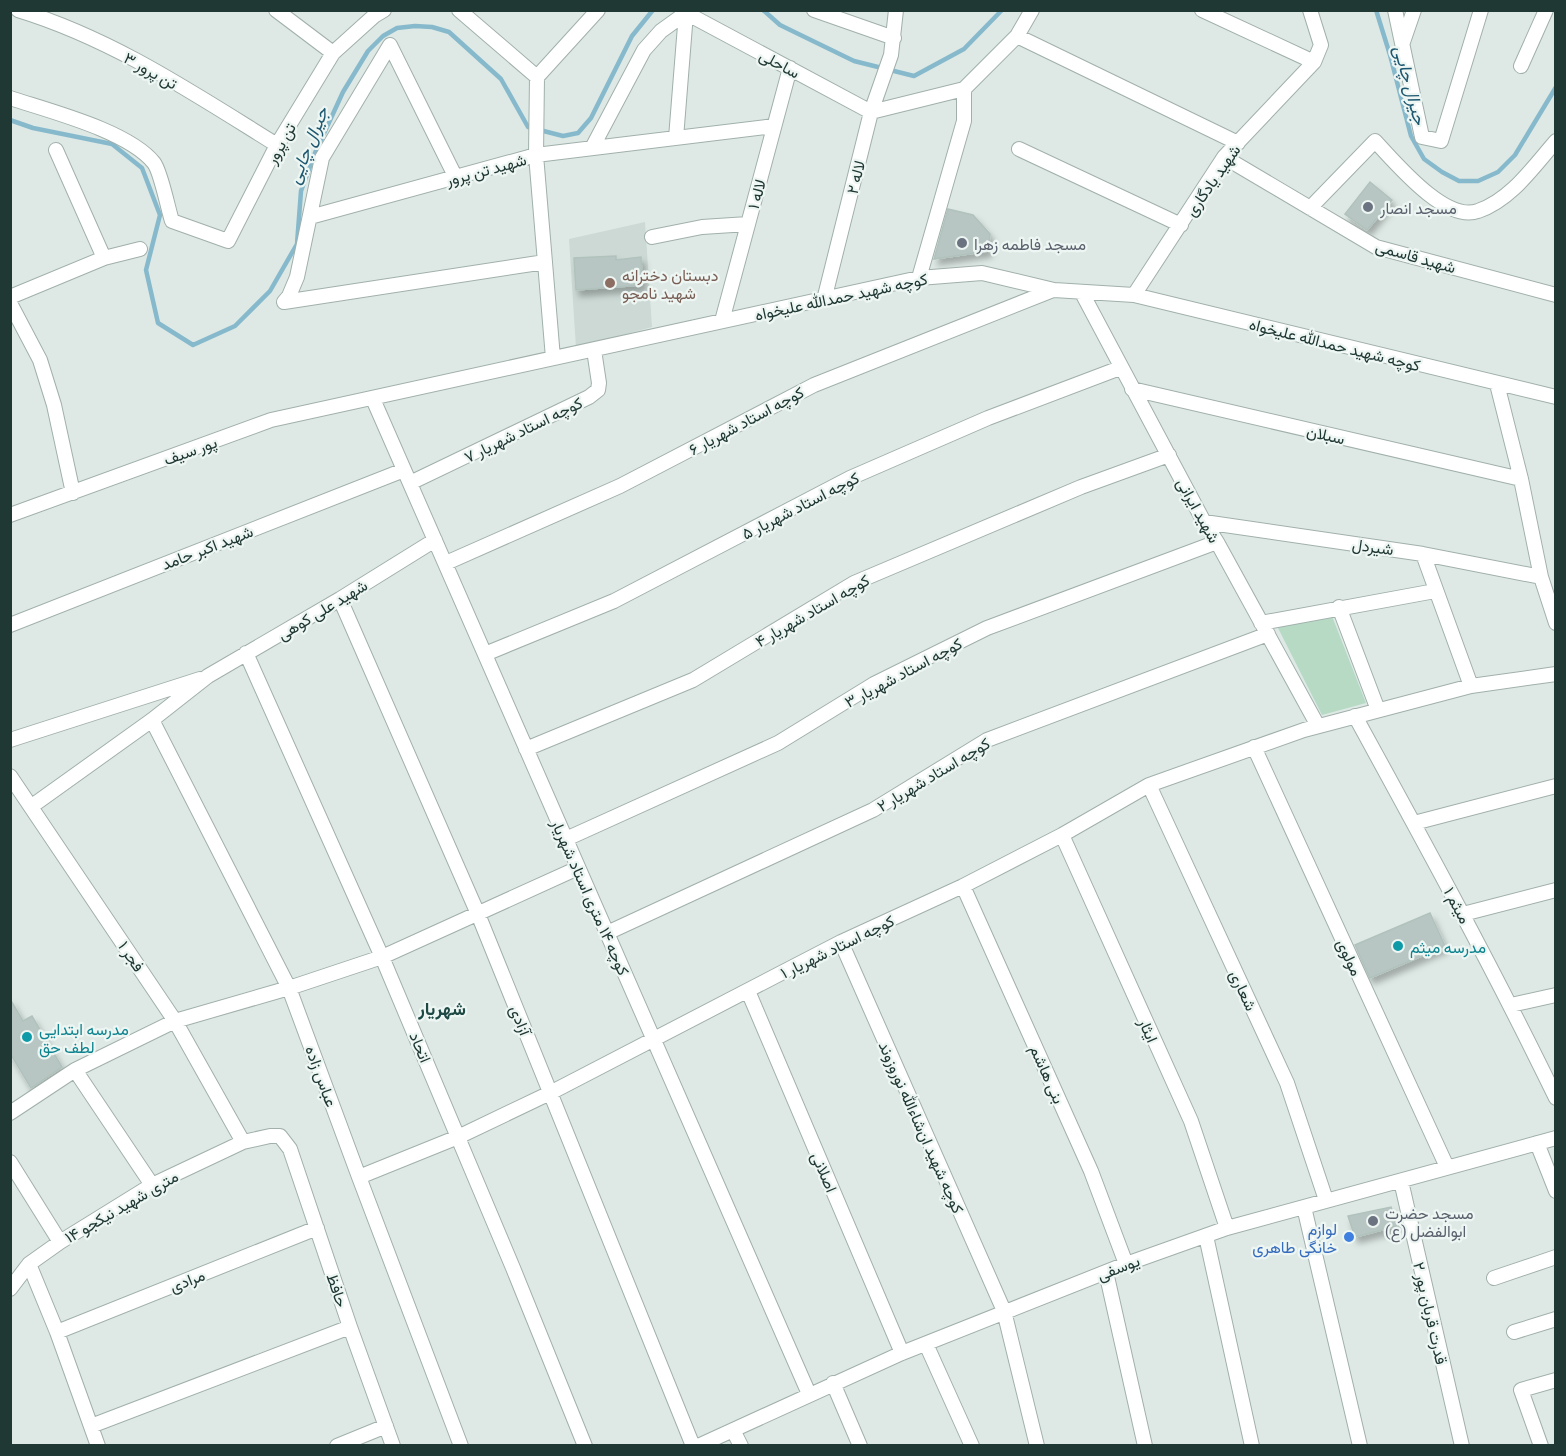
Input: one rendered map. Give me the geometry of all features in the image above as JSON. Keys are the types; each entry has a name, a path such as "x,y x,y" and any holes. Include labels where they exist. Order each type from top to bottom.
{"street":[{"name":"تن پرور ۳","path":"18,10 56,22 149,66 277,145"},
{"path":"276,10 333,53"},
{"name":"تن پرور","path":"10,98 99,128 132,145 155,164 172,221 228,241 277,145 333,53 374,16 384,10"},
{"path":"459,10 537,77"},
{"path":"598,10 537,77 536,155 774,126"},
{"path":"814,10 894,38"},
{"name":"لاله ۲","path":"824,300 871,112 891,55 896,10"},
{"path":"871,112 963,89 1017,36 1032,10"},
{"path":"1202,10 1314,62"},
{"name":"شهید یادگاری","path":"1134,296 1224,158 1314,62 1321,45 1310,10"},
{"path":"1395,10 1422,137 1442,141 1481,10"},
{"path":"1402,43 1414,10"},
{"path":"1521,66 1546,10"},
{"path":"676,138 685,12"},
{"path":"592,148 644,50 661,31 685,12"},
{"name":"ساحلی","path":"685,12 871,112"},
{"path":"1017,36 1238,143"},
{"path":"455,176 390,45 322,158 297,277 284,302 545,262"},
{"name":"لاله ۱","path":"722,321 790,68"},
{"path":"919,278 964,122 963,89"},
{"path":"1310,208 1375,141 1420,189 1454,210 1476,213 1500,200 1527,175 1556,141"},
{"path":"1019,149 1181,225"},
{"path":"56,150 104,258"},
{"name":"شهید تن پرور","path":"310,218 536,155 553,358"},
{"name":"شهید قاسمی","path":"1224,158 1376,247 1556,295"},
{"path":"652,237 702,227 748,224"},
{"path":"10,297 104,258 140,249"},
{"name":"کوچه شهید حمدالله علیخواه","path":"373,399 919,278 982,273 1054,290 1134,296 1556,397"},
{"name":"کوچه استاد شهریار ۶","path":"446,563 620,486 814,385 1054,290"},
{"name":"شهید ایرانی","path":"1082,293 1120,368 1318,726"},
{"path":"10,303 40,360 54,405 73,493"},
{"name":"کوچه استاد شهریار ۷","path":"407,477 589,397 598,390 599,383 594,350"},
{"name":"کوچه استاد شهریار ۵","path":"485,654 614,601 850,478 988,418 1120,368"},
{"path":"1497,384 1521,479 1541,577 1556,623"},
{"name":"سبلان","path":"1132,389 1521,479"},
{"name":"کوچه ۱۴ متری استاد شهریار","path":"373,399 809,1394"},
{"name":"پور سیف","path":"10,515 272,420 373,399"},
{"name":"کوچه استاد شهریار ۴","path":"526,748 693,680 854,584 1081,487 1169,455"},
{"name":"شهید اکبر حامد","path":"10,625 407,477"},
{"name":"شیردل","path":"1204,522 1423,554 1541,577"},
{"name":"شهید علی کوهی","path":"32,806 152,720 208,676 435,540"},
{"name":"کوچه استاد شهریار ۳","path":"566,839 778,743 874,684 987,628 1217,542"},
{"path":"1423,554 1471,686"},
{"name":"کوچه استاد شهریار ۲","path":"607,933 873,810 987,740 1265,628 1339,607 1436,591"},
{"name":"آزادی","path":"340,599 478,914 693,1446"},
{"path":"1339,607 1378,710"},
{"name":"اتحاد","path":"246,653 382,957 585,1446"},
{"name":"کوچه استاد شهریار ۱","path":"359,1177 458,1137 550,1093 841,942 963,886 1062,836 1149,785 1318,726 1471,686 1556,674"},
{"name":"شهید علی کوهی","path":"10,740 208,676"},
{"name":"میثم ۱","path":"1355,716 1511,1005 1556,1098"},
{"name":"عباس زاده","path":"152,720 290,988 461,1446"},
{"name":"مولوی","path":"1254,747 1447,1167"},
{"name":"فجر ۱","path":"10,776 175,1021 243,1142"},
{"name":"شعاری","path":"1149,785 1287,1083 1326,1200"},
{"path":"1414,823 1556,786"},
{"name":"ایثار","path":"1062,836 1191,1121 1227,1228"},
{"path":"10,1113 75,1071 175,1021 290,988 382,957 578,868"},
{"name":"بنی هاشم","path":"963,886 1091,1171 1126,1264"},
{"path":"1463,914 1556,890"},
{"name":"کوچه شهید ان‌شاءالله نوروزوند","path":"841,942 1004,1311 1037,1446"},
{"name":"اصلانی","path":"748,991 902,1353"},
{"path":"1511,1005 1556,994"},
{"path":"75,1071 152,1185"},
{"name":"۱۴ متری شهید نیکجو","path":"10,1289 29,1264 152,1185 243,1142 280,1136"},
{"name":"حافظ","path":"280,1136 290,1149 393,1446"},
{"name":"یوسفی","path":"698,1446 902,1353 1126,1264 1227,1228 1556,1138"},
{"path":"1537,1143 1556,1191"},
{"path":"10,1162 60,1242"},
{"name":"قدرت قربان پور ۲","path":"1401,1181 1462,1446"},
{"path":"1304,1207 1359,1446"},
{"name":"مرادی","path":"57,1332 317,1228"},
{"path":"1206,1236 1252,1446"},
{"path":"1494,1278 1556,1257"},
{"path":"29,1264 57,1332 98,1446"},
{"path":"1106,1272 1145,1446"},
{"path":"1514,1332 1556,1319"},
{"path":"91,1426 350,1327"},
{"path":"927,1344 972,1446"},
{"path":"1540,1446 1521,1390 1556,1380"},
{"path":"832,1383 860,1446"},
{"path":"338,1446 386,1426"},
{"path":"734,1430 741,1446"}],"shaded area":[{"name":"دبستان دخترانه شهید نامجو","path":"645,222 652,327 576,348 569,239"}],"green space":[{"path":"1330,611 1366,703 1322,715 1277,626"}],"building":[{"name":"مسجد انصار","path":"1370,182 1392,200 1367,230 1345,214"},
{"name":"مسجد فاطمه زهرا","path":"948,209 973,215 990,234 988,251 934,259"},
{"path":"616,256 616,260 641,257 642,285 576,290 574,258"},
{"name":"مدرسه میثم","path":"1430,913 1445,946 1370,978 1355,945"},
{"name":"مدرسه ابتدایی لطف حق","path":"10,999 23,1021 32,1016 62,1067 31,1088 10,1053"},
{"name":"مسجد حضرت ابوالفضل (ع)","path":"1391,1207 1397,1226 1355,1237 1348,1216"}],"waterway":[{"name":"جیرال چایی","path":"10,120 33,128 112,144 142,168 160,215 146,270 158,323 193,345 235,326 270,291 297,244 301,191 315,153 343,92 368,51 383,36 397,28 415,26 432,27 449,32 501,79 528,127 563,136 578,133 591,118 632,36 653,10"},
{"name":"جیرال چایی","path":"763,10 780,25 854,61 914,76 964,49 1002,10"},
{"name":"جیرال چایی","path":"1376,10 1411,136 1424,159 1459,181 1478,181 1498,172 1515,155 1556,87"}],"place":[{"name":"مسجد انصار","path":"1368,207"},
{"name":"مسجد فاطمه زهرا","path":"962,243"},
{"name":"دبستان دخترانه شهید نامجو","path":"610,283"},
{"name":"مدرسه میثم","path":"1398,946"},
{"name":"مدرسه ابتدایی لطف حق","path":"27,1037"},
{"name":"مسجد حضرت ابوالفضل (ع)","path":"1373,1221"},
{"name":"لوازم خانگی طاهری","path":"1349,1237"}],"district":[{"name":"شهریار","path":"442,1008"}]}
